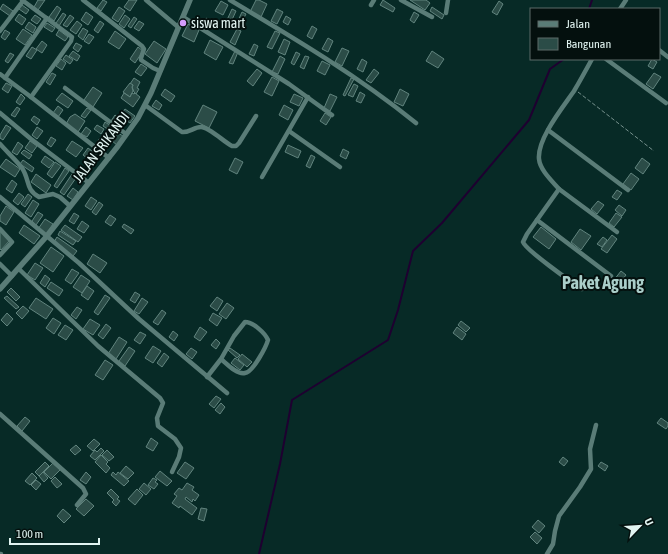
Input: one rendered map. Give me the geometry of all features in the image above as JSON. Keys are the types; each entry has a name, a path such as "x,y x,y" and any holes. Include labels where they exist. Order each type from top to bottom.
{"street":[{"path":"0,31 22,0 70,34 72,37 72,40 32,97"},
{"path":"83,0 143,47 144,49 141,60 160,71"},
{"path":"146,0 178,27"},
{"name":"JALAN SRIKANDI","path":"0,289 46,237 109,158 126,134 145,105 190,0"},
{"path":"230,0 371,88 416,123"},
{"path":"372,5 374,0"},
{"path":"401,0 432,17"},
{"path":"446,13 448,0"},
{"path":"183,16 236,49 308,97 332,115"},
{"path":"5,78 47,18"},
{"path":"660,51 668,57"},
{"path":"591,60 575,89 548,130 542,144 539,160 559,189 617,232"},
{"path":"607,60 666,102"},
{"path":"0,74 32,97 109,158"},
{"path":"65,88 126,134"},
{"path":"262,177 308,97"},
{"path":"145,105 182,132 186,133 198,127 204,127 232,146 236,146 239,143 256,116"},
{"path":"0,113 31,139 90,182"},
{"path":"548,130 628,190"},
{"path":"289,131 340,167"},
{"path":"0,144 21,167 31,191 40,197 53,194 56,195 70,206"},
{"path":"559,189 524,239 524,245 582,289"},
{"path":"0,197 79,264 138,319 226,393"},
{"path":"537,220 611,276"},
{"path":"0,229 12,242 0,255"},
{"path":"0,264 12,276"},
{"path":"18,269 98,346 160,398 163,403 157,418 158,426 175,439 181,448 179,457 172,472"},
{"path":"207,378 221,359 234,336 245,322 251,323 266,336 268,340 250,371 245,373 239,372 221,359"},
{"path":"0,414 83,488 86,494 77,504"},
{"path":"547,554 554,544 555,530 559,516 591,469 590,449 596,425"}],"path":[{"path":"575,89 654,151"}],"building":[{"path":"38,0 45,0 38,10 34,7"},
{"path":"103,0 107,2 101,11 97,8"},
{"path":"129,0 137,0 130,11 124,7"},
{"path":"256,0 267,4 261,17 250,12"},
{"path":"383,0 395,8 393,12 380,5"},
{"path":"410,0 426,0 430,3 425,10"},
{"path":"221,1 228,5 223,15 215,11"},
{"path":"499,1 503,4 497,15 492,12"},
{"path":"3,4 13,11 10,16 0,9"},
{"path":"22,5 29,10 26,14 19,9"},
{"path":"57,6 61,9 54,21 49,17"},
{"path":"119,7 125,11 118,22 112,18"},
{"path":"432,7 444,15 442,19 430,11"},
{"path":"232,9 236,11 231,22 227,20"},
{"path":"277,9 283,12 277,24 271,21"},
{"path":"86,12 93,17 88,25 81,20"},
{"path":"242,12 246,14 239,27 236,25"},
{"path":"414,12 419,15 414,23 410,20"},
{"path":"63,13 66,15 59,26 56,23"},
{"path":"19,14 26,19 22,25 15,20"},
{"path":"35,15 41,19 37,24 31,20"},
{"path":"70,15 74,18 67,27 63,25"},
{"path":"125,15 130,19 124,28 119,24"},
{"path":"286,16 291,19 288,25 283,22"},
{"path":"134,17 137,19 131,28 128,26"},
{"path":"206,18 212,22 209,28 202,24"},
{"path":"77,21 82,25 76,34 70,30"},
{"path":"100,21 104,24 98,33 94,30"},
{"path":"139,21 144,24 139,31 134,28"},
{"path":"29,22 36,27 33,33 25,28"},
{"path":"47,23 55,28 52,32 44,27"},
{"path":"188,24 199,30 194,42 182,36"},
{"path":"312,26 317,29 312,39 307,36"},
{"path":"83,28 88,31 83,40 78,36"},
{"path":"23,29 32,35 25,45 16,39"},
{"path":"237,29 241,31 235,45 230,42"},
{"path":"5,30 10,33 5,40 1,37"},
{"path":"59,30 68,37 65,41 56,35"},
{"path":"115,31 126,39 119,49 108,42"},
{"path":"275,31 280,33 272,49 267,47"},
{"path":"89,34 94,37 89,44 84,41"},
{"path":"328,38 333,41 328,52 322,49"},
{"path":"284,39 290,42 285,55 278,52"},
{"path":"210,40 223,47 216,60 204,53"},
{"path":"42,41 47,45 42,53 36,49"},
{"path":"154,41 166,49 157,63 145,54"},
{"path":"76,43 82,46 78,52 73,48"},
{"path":"254,44 258,46 254,56 249,54"},
{"path":"32,47 37,50 31,59 26,56"},
{"path":"138,47 143,51 135,63 130,59"},
{"path":"342,48 349,51 342,66 335,62"},
{"path":"73,51 80,56 77,61 69,56"},
{"path":"235,51 238,52 233,64 229,63"},
{"path":"432,51 444,59 438,68 426,61"},
{"path":"296,52 300,54 294,65 291,63"},
{"path":"10,53 14,55 8,63 5,61"},
{"path":"66,55 73,60 70,64 63,59"},
{"path":"280,56 285,59 278,74 272,72"},
{"path":"305,56 309,57 304,69 300,67"},
{"path":"61,59 66,63 62,70 56,66"},
{"path":"362,59 367,62 363,72 357,69"},
{"path":"651,60 657,62 653,69 648,66"},
{"path":"322,61 330,65 325,75 317,71"},
{"path":"141,64 147,68 141,76 135,72"},
{"path":"257,69 262,73 253,86 247,81"},
{"path":"374,69 379,73 371,83 366,80"},
{"path":"52,73 56,75 50,85 46,82"},
{"path":"654,73 661,77 653,89 646,84"},
{"path":"272,77 279,81 272,96 264,92"},
{"path":"134,78 140,82 137,88 139,89 136,94 132,87 133,85 130,84"},
{"path":"351,78 354,79 345,96 343,95"},
{"path":"6,83 12,86 8,93 2,89"},
{"path":"130,83 133,85 133,91 130,97 123,92"},
{"path":"354,84 358,86 353,97 348,95"},
{"path":"93,87 102,93 93,107 84,100"},
{"path":"165,89 175,96 171,102 161,95"},
{"path":"400,89 409,94 403,106 394,102"},
{"path":"360,92 365,95 361,103 356,101"},
{"path":"62,93 73,101 68,108 56,100"},
{"path":"124,93 130,97 132,93 135,93 140,97 133,107 121,98"},
{"path":"21,94 25,98 20,105 16,102"},
{"path":"294,94 303,98 299,106 290,102"},
{"path":"330,94 337,97 330,111 324,108"},
{"path":"156,100 162,105 159,110 152,106"},
{"path":"203,105 217,112 209,128 195,121"},
{"path":"284,105 293,110 288,120 279,115"},
{"path":"58,106 63,110 58,117 53,113"},
{"path":"17,107 20,109 15,117 11,115"},
{"path":"87,108 91,110 85,118 81,116"},
{"path":"125,109 135,116 130,123 120,116"},
{"path":"325,113 331,117 326,125 320,121"},
{"path":"75,114 85,121 78,132 66,124 70,117"},
{"path":"115,115 124,122 121,127 111,121"},
{"path":"34,116 40,120 37,125 31,120"},
{"path":"105,122 114,128 112,132 103,126"},
{"path":"6,125 11,128 3,140 0,138 0,135"},
{"path":"97,125 104,129 101,134 94,129"},
{"path":"37,127 43,131 37,139 32,135"},
{"path":"86,127 91,131 87,137 81,134"},
{"path":"118,133 123,136 117,145 112,141"},
{"path":"51,137 56,140 51,147 47,144"},
{"path":"100,138 106,141 99,151 94,147"},
{"path":"30,141 37,146 32,153 25,148"},
{"path":"72,141 83,148 76,157 66,150"},
{"path":"18,142 23,146 17,155 12,152"},
{"path":"288,145 301,151 298,158 285,152"},
{"path":"88,148 96,154 91,161 83,155"},
{"path":"343,149 349,152 346,159 340,156"},
{"path":"24,150 32,155 29,159 21,153"},
{"path":"311,155 315,157 310,168 306,166"},
{"path":"45,156 54,162 49,168 41,162"},
{"path":"235,158 243,162 237,174 229,170"},
{"path":"642,158 650,164 643,174 635,168"},
{"path":"6,159 20,169 15,177 0,167"},
{"path":"23,160 34,168 32,172 20,164"},
{"path":"55,162 61,166 52,178 47,174"},
{"path":"65,168 69,171 57,188 54,186"},
{"path":"631,173 639,179 631,190 623,184"},
{"path":"36,174 51,185 46,193 31,182"},
{"path":"72,174 76,178 64,195 60,192"},
{"path":"12,180 17,184 12,193 6,189"},
{"path":"73,188 78,192 73,200 67,196"},
{"path":"617,190 622,193 617,200 612,197"},
{"path":"19,193 24,197 18,205 13,201"},
{"path":"28,194 32,197 25,207 21,204"},
{"path":"91,197 97,201 91,210 85,206"},
{"path":"33,200 39,204 31,217 25,213"},
{"path":"598,201 604,205 597,214 591,209"},
{"path":"99,202 103,205 96,215 92,212"},
{"path":"619,205 626,210 622,216 615,210"},
{"path":"6,206 14,212 6,225 0,221 0,216"},
{"path":"38,212 43,215 36,225 32,221"},
{"path":"74,213 79,216 74,224 69,221"},
{"path":"616,213 622,217 614,227 609,223"},
{"path":"110,215 116,219 111,226 105,222"},
{"path":"45,219 53,224 46,235 38,229"},
{"path":"82,221 89,226 84,233 77,229"},
{"path":"124,224 134,230 131,234 122,227"},
{"path":"24,225 40,236 34,244 19,233"},
{"path":"65,225 82,237 78,242 61,230"},
{"path":"541,227 556,239 549,249 533,237"},
{"path":"580,229 591,236 581,250 571,242"},
{"path":"0,231 10,240 1,250 0,249"},
{"path":"60,231 76,241 73,245 58,235"},
{"path":"612,235 617,239 607,253 601,249"},
{"path":"57,237 77,251 73,256 54,242"},
{"path":"603,237 607,240 602,247 597,244"},
{"path":"51,247 64,256 53,272 40,263"},
{"path":"93,254 107,263 100,273 87,264"},
{"path":"35,263 43,268 35,280 27,275"},
{"path":"72,269 79,273 71,284 65,280"},
{"path":"621,271 626,275 619,284 614,280"},
{"path":"45,275 50,279 45,287 40,283"},
{"path":"81,275 90,281 82,293 73,287"},
{"path":"51,282 63,290 59,296 47,288"},
{"path":"87,286 94,291 88,300 81,295"},
{"path":"11,288 20,297 16,301 7,292"},
{"path":"135,292 140,295 135,303 130,300"},
{"path":"105,295 110,298 98,315 94,312"},
{"path":"7,296 19,307 16,309 4,298"},
{"path":"217,297 223,301 217,311 210,306"},
{"path":"36,298 53,309 46,319 29,308"},
{"path":"142,298 148,302 139,314 134,311"},
{"path":"227,303 234,308 226,319 219,314"},
{"path":"23,306 29,311 22,319 16,313"},
{"path":"77,307 82,310 76,319 71,315"},
{"path":"162,310 166,313 158,325 153,322"},
{"path":"7,313 13,319 7,326 1,320"},
{"path":"213,313 222,318 217,326 209,320"},
{"path":"53,318 61,323 54,334 46,328"},
{"path":"90,319 100,325 93,335 83,329"},
{"path":"461,321 470,328 466,332 458,325"},
{"path":"106,324 111,328 103,339 98,335"},
{"path":"65,325 73,330 66,340 58,335"},
{"path":"200,327 207,332 200,341 194,337"},
{"path":"457,327 466,334 462,340 453,333"},
{"path":"173,331 178,335 174,341 169,337"},
{"path":"140,332 146,335 140,344 134,340"},
{"path":"119,337 127,342 116,359 108,354"},
{"path":"216,339 220,343 216,349 211,345"},
{"path":"153,346 161,351 153,363 145,358"},
{"path":"129,347 135,351 125,366 119,361"},
{"path":"191,348 197,352 192,359 186,354"},
{"path":"230,348 240,355 237,358 228,350"},
{"path":"164,353 169,357 162,367 157,363"},
{"path":"242,354 252,362 247,367 238,359"},
{"path":"235,358 244,365 240,370 231,363"},
{"path":"105,360 113,365 103,380 95,375"},
{"path":"216,396 221,399 214,408 209,404"},
{"path":"221,403 225,407 220,414 215,410"},
{"path":"25,417 30,421 22,431 17,426"},
{"path":"661,418 668,423 666,429 657,423"},
{"path":"151,438 158,443 153,451 146,447"},
{"path":"94,439 100,444 93,451 87,446"},
{"path":"76,445 81,450 75,455 70,450"},
{"path":"101,448 104,451 95,460 90,456 95,450 97,452"},
{"path":"107,450 114,457 109,461 102,455"},
{"path":"101,455 108,462 106,464 110,468 106,473 95,462"},
{"path":"563,457 568,461 564,466 559,462"},
{"path":"45,462 49,466 39,476 35,472"},
{"path":"185,462 194,468 186,479 177,473"},
{"path":"601,462 608,466 605,471 598,466"},
{"path":"53,463 60,470 51,479 44,472"},
{"path":"126,466 134,473 128,479 120,473"},
{"path":"160,471 172,481 167,486 155,477"},
{"path":"43,472 48,478 44,482 39,476"},
{"path":"86,472 91,477 86,484 80,480"},
{"path":"113,472 116,475 118,472 129,481 124,486 111,475"},
{"path":"32,473 37,478 30,485 25,481"},
{"path":"55,477 62,484 57,488 51,481"},
{"path":"153,478 157,480 155,482 158,484 154,489 148,485"},
{"path":"36,480 41,484 36,490 31,485"},
{"path":"144,483 151,489 146,495 139,489"},
{"path":"187,483 194,487 192,490 199,495 195,501 193,499 192,502 186,497 185,499 197,508 192,515 180,506 179,508 172,503 177,496 174,494 179,488 182,490"},
{"path":"111,489 119,497 117,499 120,501 116,506 112,502 114,500 107,493"},
{"path":"137,489 143,495 135,505 128,499"},
{"path":"86,499 94,506 84,516 76,509"},
{"path":"201,508 207,509 204,521 198,519"},
{"path":"63,509 71,516 64,523 57,516"},
{"path":"538,520 545,526 539,533 532,527"},
{"path":"535,532 542,538 537,544 530,537"}],"waterway":[{"path":"589,8 592,0"},
{"path":"259,554 280,464 292,400 388,340 398,310 413,251 442,223 529,120 550,69 563,60"}],"place":[{"name":"siswa mart","path":"183,23"}],"district":[{"name":"Paket Agung","path":"603,283"}]}
